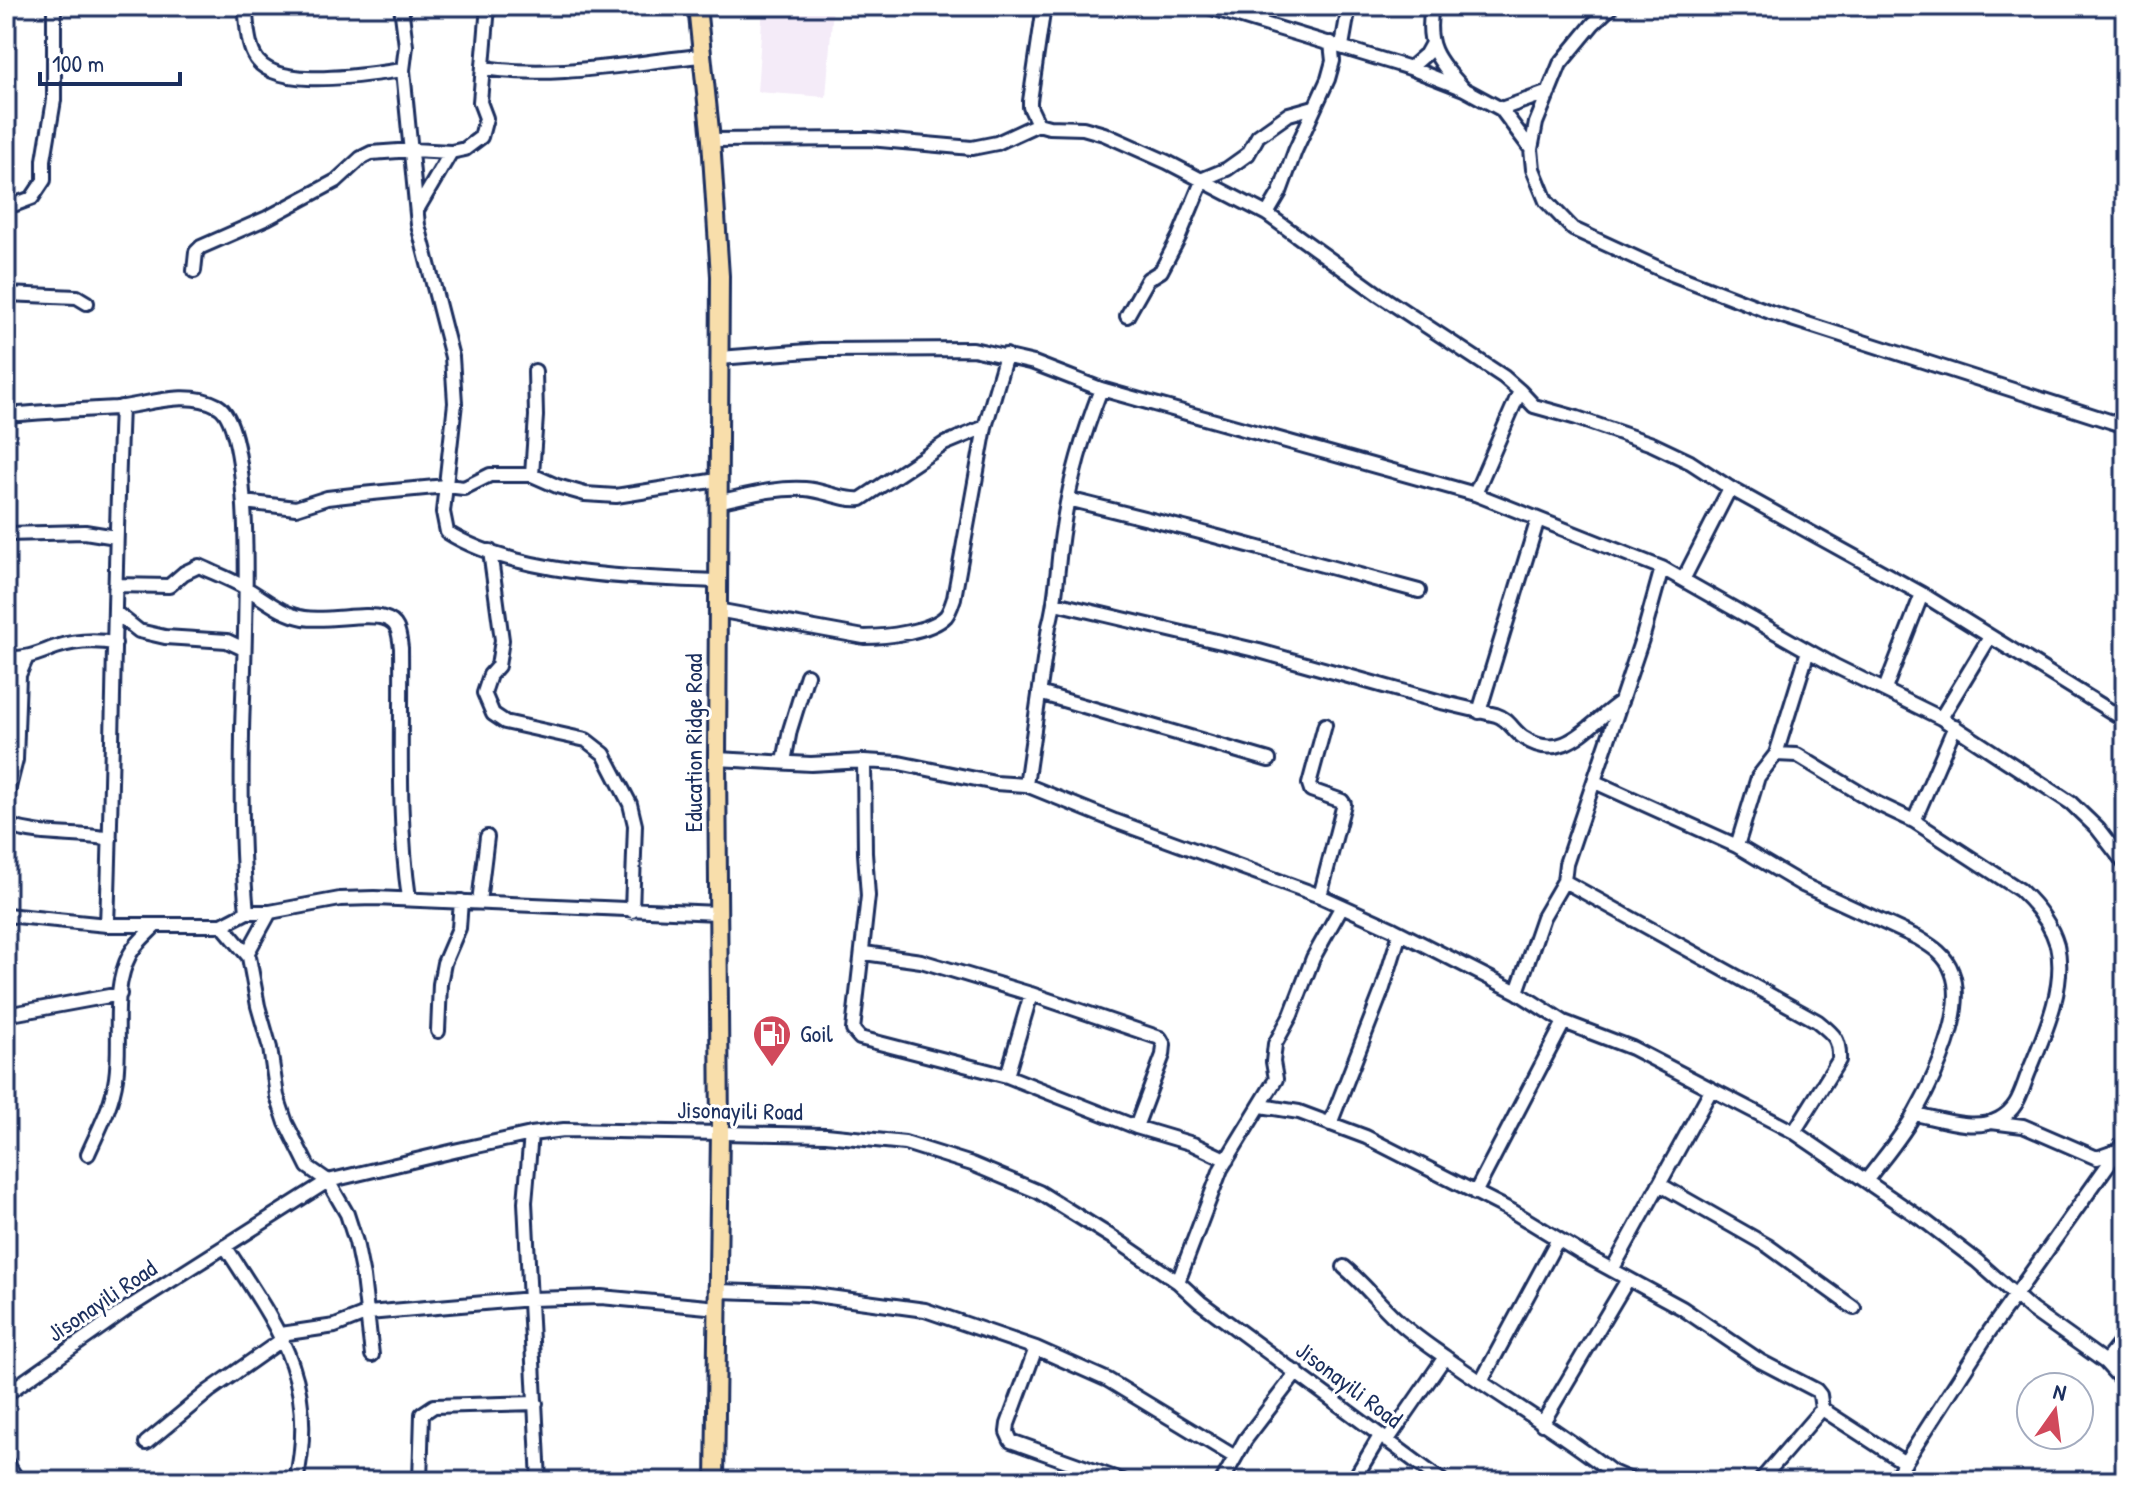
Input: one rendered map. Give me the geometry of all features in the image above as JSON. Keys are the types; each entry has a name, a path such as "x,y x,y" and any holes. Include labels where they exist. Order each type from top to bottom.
{"main road":[{"name":"Education Ridge Road","path":"697,6 711,140 720,276 717,480 720,1133 715,1481"}],"street":[{"path":"6,205 32,198 44,180 44,160 54,100 54,6"},
{"path":"245,6 254,56 265,69 289,77 345,77 403,70"},
{"path":"401,6 406,46 403,70 417,210 430,278 452,357 455,403 443,512 447,532 490,551 538,564 620,577 718,581"},
{"path":"194,271 196,252 201,247 267,218 336,181 371,153 412,150 451,152 465,149 481,137 486,118 480,102 488,6"},
{"path":"1032,126 1030,107 1044,6"},
{"path":"1205,6 1336,44 1464,89 1501,109 1531,149"},
{"path":"1267,214 1280,192 1328,79 1349,6"},
{"path":"1410,68 1431,45 1432,6"},
{"path":"1612,6 1560,64 1536,123 1531,149 1533,169 1546,201 1573,229 1669,273 1770,312 2125,426"},
{"path":"1431,45 1445,68 1464,89"},
{"path":"483,68 513,72 580,71 701,56"},
{"path":"1501,109 1549,92"},
{"path":"1127,316 1148,279 1161,271 1203,179 1227,169 1248,154 1258,136 1289,114 1314,107"},
{"path":"711,140 814,137 972,148 997,143 1032,126 1083,128 1104,134 1203,179 1267,214 1378,294 1504,377 1534,406 1652,444 1690,462 1730,488 1922,594 2125,720"},
{"path":"417,210 451,152"},
{"path":"6,294 77,297 87,303"},
{"path":"720,358 821,350 973,349 1006,355 1101,389 1475,494 1684,578 1808,651 1941,718 2071,803 2098,829 2125,864"},
{"path":"717,610 874,637 917,629 946,617 954,598 985,427 1006,355"},
{"path":"532,475 535,371"},
{"path":"1026,785 1068,499 1080,444 1101,389"},
{"path":"1475,494 1520,391"},
{"path":"6,415 121,407 169,399 216,405 225,412 235,433 244,502 246,588 241,817 247,912"},
{"path":"107,925 121,407"},
{"path":"717,502 778,489 807,489 852,500 861,499 944,444 985,427"},
{"path":"244,502 296,508 327,498 446,486 464,488 490,475 532,475 585,494 616,496 717,480"},
{"path":"1684,578 1730,488"},
{"path":"1068,499 1419,591"},
{"path":"1479,712 1538,519"},
{"path":"6,534 85,532 116,537"},
{"path":"490,551 502,640 498,666 490,675 484,693 493,714 505,722 586,740 604,754 630,804 635,825 632,911"},
{"path":"115,585 169,586 184,573 199,566 246,588 291,616 320,619 383,617 395,623 399,631 403,855 409,898"},
{"path":"1517,992 1543,917 1564,881 1566,864 1662,568"},
{"path":"1885,689 1922,594"},
{"path":"1055,603 1259,651 1504,718 1525,739 1554,746 1564,745 1579,737 1621,702"},
{"path":"115,612 139,631 165,637 227,641 244,649"},
{"path":"1941,718 1990,637"},
{"path":"6,658 26,659 59,646 100,641 115,643"},
{"path":"1737,846 1758,777 1776,754 1808,651"},
{"path":"6,799 16,760 19,675 26,659"},
{"path":"784,762 807,675"},
{"path":"1039,693 1269,760"},
{"path":"1320,896 1344,804 1311,790 1309,784 1325,725"},
{"path":"1914,821 1955,726"},
{"path":"1776,754 1797,755 1878,804 1914,821 2020,890 2031,900 2052,931 2056,943 2056,988 2046,1034 2017,1104 1991,1122"},
{"path":"717,759 811,764 899,763 995,783 1026,785 1320,896 1517,992 1564,1022 1632,1048 1794,1132 1977,1261 2015,1297 2105,1362 2125,1384"},
{"path":"864,761 868,896 853,1030 860,1038 1007,1076 1136,1127 1193,1144 1227,1160"},
{"path":"1595,782 1737,846 1803,885 1918,938 1945,958 1956,984 1956,1006 1943,1050 1915,1114 1866,1181"},
{"path":"6,825 44,835 88,835 110,839"},
{"path":"479,902 487,837"},
{"path":"1564,881 1817,1021 1835,1036 1840,1046 1839,1060 1794,1132"},
{"path":"6,915 107,925 222,925 247,912 270,912 340,899 409,898 718,913"},
{"path":"438,1031 440,984 444,963 459,928 461,901"},
{"path":"1178,1282 1227,1160 1276,1079 1273,1062 1275,1044 1291,1015 1313,958 1342,906"},
{"path":"248,952 270,912"},
{"path":"222,925 248,952 270,1048 277,1096 286,1123 308,1167 328,1181 347,1214 356,1242 372,1355"},
{"path":"88,1154 112,1102 117,1074 120,994 130,955 155,926"},
{"path":"1330,1124 1383,988 1400,933"},
{"path":"864,953 921,961 1160,1038 1164,1045 1163,1055 1136,1127"},
{"path":"6,1015 120,994"},
{"path":"1007,1076 1031,994"},
{"path":"1475,1193 1564,1022"},
{"path":"1612,1270 1711,1090"},
{"path":"1261,1106 1299,1112 1366,1137 1512,1211 1682,1308 1760,1361 1816,1390 1822,1409 1905,1463"},
{"path":"1915,1114 1958,1122 2023,1126 2097,1158 2122,1145"},
{"name":"Jisonayili Road","path":"6,1394 131,1306 328,1181 531,1134 564,1130 826,1135 905,1143 972,1164 1039,1192 1178,1282 1200,1302 1442,1481"},
{"path":"531,1134 525,1202 539,1481"},
{"path":"1893,1481 1989,1332 2122,1145"},
{"path":"1659,1184 1768,1246 1854,1308"},
{"path":"1481,1382 1558,1239"},
{"path":"225,1246 282,1337 297,1374 301,1458 296,1481"},
{"path":"1344,1267 1370,1290 1396,1320 1445,1357 1583,1450 1607,1476 1633,1481"},
{"path":"1542,1424 1628,1279"},
{"path":"146,1443 282,1337 335,1326 368,1313 531,1299 718,1300 807,1294 925,1310 1036,1348 1108,1380 1235,1457"},
{"path":"2105,1362 2125,1337"},
{"path":"1036,1348 1008,1424 1011,1441 1123,1481"},
{"path":"1353,1481 1445,1357"},
{"path":"1222,1481 1235,1457 1297,1372"},
{"path":"420,1481 422,1414 434,1406 536,1403"},
{"path":"1760,1481 1822,1409"},
{"path":"6,1462 18,1481"}],"shaded area":[{"path":"763,6 833,6 826,97 757,92"}],"place":[{"name":"Goil","path":"772,1068"}]}
